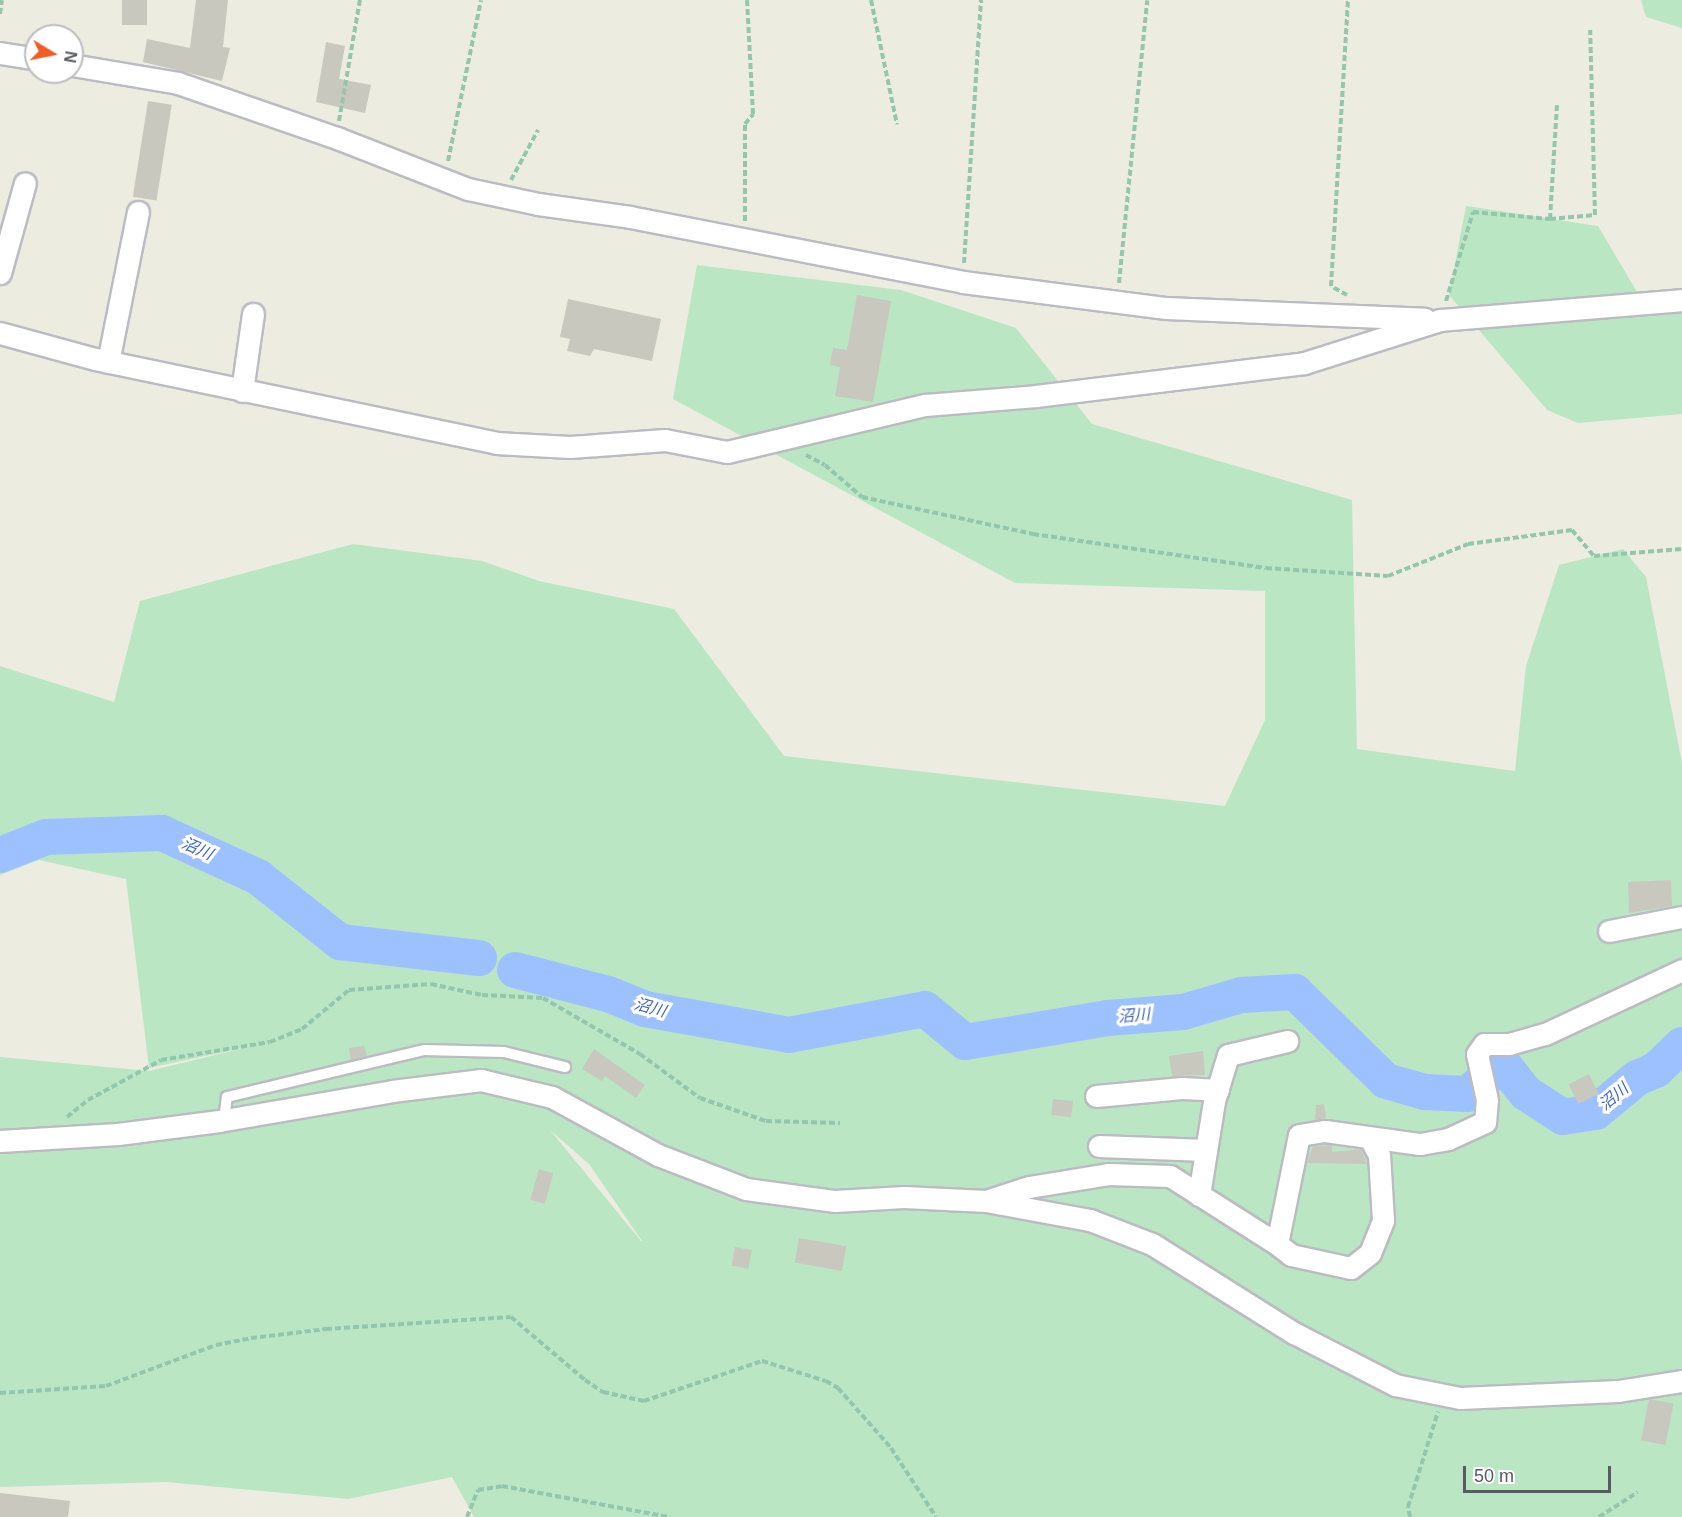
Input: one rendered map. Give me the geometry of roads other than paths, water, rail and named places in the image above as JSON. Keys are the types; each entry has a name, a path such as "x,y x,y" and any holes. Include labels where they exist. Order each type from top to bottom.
{"street":[{"path":"0,53 24,57"},
{"path":"84,67 178,83 337,138 444,181 502,196 745,238 963,282 1166,308 1440,320 1682,300"},
{"path":"0,273 25,183"},
{"path":"108,362 138,212"},
{"path":"242,391 253,314"},
{"path":"0,333 108,362 496,443 570,447 665,440 727,452 925,405 1036,396 1304,363 1440,320"},
{"path":"1610,931 1682,917"},
{"path":"1276,1244 1299,1135 1325,1131 1371,1140 1420,1144 1448,1139 1485,1122 1487,1100 1477,1054 1484,1044 1509,1044 1545,1034 1682,970"},
{"path":"1199,1195 1218,1090 1228,1055 1287,1041"},
{"path":"0,1141 118,1134 224,1120 392,1091 481,1080 552,1097 658,1155 746,1189 835,1201 904,1197 986,1201 1090,1220 1152,1244 1294,1333 1395,1385 1460,1398 1618,1391 1682,1381"},
{"path":"1096,1096 1182,1088 1218,1090"},
{"path":"986,1201 1029,1187 1108,1174 1170,1176 1292,1255 1351,1268 1370,1253 1383,1220 1380,1155 1371,1140"},
{"path":"1099,1146 1206,1150"}],"lane":[{"path":"224,1120 227,1097 424,1050 504,1052 565,1067"}],"waterway":[{"name":"沼川","path":"0,855 46,837 162,833 258,877 340,942 479,958"},
{"name":"沼川","path":"515,970 608,994 645,1009 789,1035 925,1009 965,1042 1108,1018 1183,1012 1241,995 1295,992 1386,1081 1425,1092 1467,1094 1503,1064 1526,1093 1563,1117 1596,1112 1637,1078 1656,1070 1682,1045"}]}
